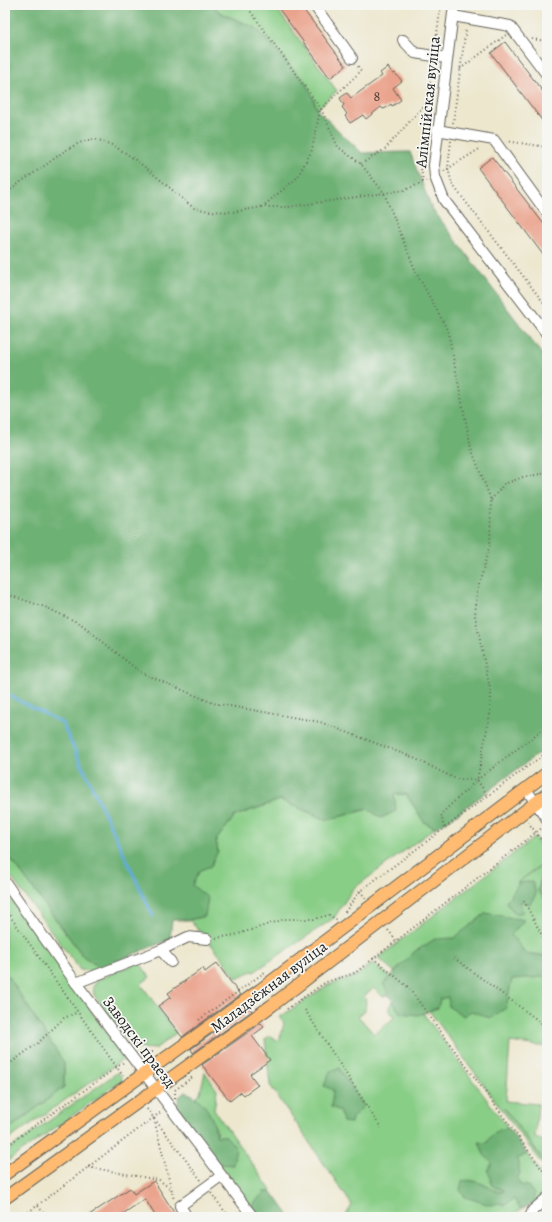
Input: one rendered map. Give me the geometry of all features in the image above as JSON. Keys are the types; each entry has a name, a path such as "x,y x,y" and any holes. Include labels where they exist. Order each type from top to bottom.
{"main road":[{"name":"Маладзёжная вуліца","path":"5,1174 260,990 547,774"},
{"name":"Маладзёжная вуліца","path":"5,1198 156,1090 185,1076 271,1006 547,794"}],"street":[{"path":"314,5 352,58"},
{"name":"Алімпійская вуліца","path":"454,5 437,130 434,165 435,177 444,200 547,334"},
{"path":"453,16 510,26 547,75"},
{"path":"403,40 415,53 446,58"},
{"path":"437,130 494,140 547,213"},
{"path":"526,789 547,819"},
{"name":"Заводскі праезд","path":"5,882 76,983 144,1075 253,1217"},
{"path":"76,983 162,950 188,937 207,939"},
{"path":"162,950 171,962"},
{"path":"187,1217 178,1210 221,1176"},
{"path":"530,1217 533,1210 547,1198"}],"path":[{"path":"246,5 321,109 338,147 361,164 384,192 416,272 448,331 471,448 492,500 490,544 476,598 475,616 491,694 490,714 477,780 488,796"},
{"path":"423,183 420,161 441,5"},
{"path":"468,18 448,168 452,184 547,307"},
{"path":"460,69 504,35 547,41"},
{"path":"262,207 296,178 312,150 321,109 361,72 352,58"},
{"path":"361,164 385,148 428,100"},
{"path":"5,195 57,157 80,142 90,139 101,140 123,150 194,208 209,211 233,212 262,207 288,206 405,190 435,177 494,140 547,147"},
{"path":"492,500 504,484 524,477 547,473"},
{"path":"5,591 12,596 45,607 81,624 140,672 213,703 320,722 412,757 456,779 477,780"},
{"path":"444,828 440,814 477,780 547,726"},
{"path":"331,925 338,921 360,892 547,752"},
{"path":"522,812 547,848"},
{"path":"284,1011 326,982 355,973 547,824"},
{"path":"360,892 368,901"},
{"path":"524,902 547,945"},
{"path":"5,909 116,1067"},
{"path":"207,939 236,935 284,919 314,919 329,915 338,921"},
{"path":"388,930 396,940"},
{"path":"373,958 408,987 547,1176"},
{"path":"454,958 547,1027"},
{"path":"195,1022 266,971"},
{"path":"305,1010 381,1128"},
{"path":"5,1067 38,1043 64,1018 78,1012"},
{"path":"5,1148 131,1057 139,1052 154,1052 159,1049"},
{"path":"22,1217 174,1102 175,1090 185,1076"},
{"path":"154,1118 229,1217"},
{"path":"154,1118 178,1210"},
{"path":"88,1167 159,1180 172,1191"},
{"path":"38,1206 47,1217"}],"green space":[{"path":"5,5 212,5 221,13 256,28 305,82 313,97 317,110 362,153 410,152 431,207 547,361 547,747 449,820 435,828 424,822 406,794 394,794 396,811 381,818 368,809 327,820 280,800 235,816 216,840 218,851 211,866 200,870 192,885 208,898 205,916 189,920 172,920 170,939 100,968 83,956 5,851"},
{"path":"212,5 274,5 337,91 317,109 313,97 256,28 221,13"},
{"path":"394,794 406,794 424,822 435,828 353,889 334,918 254,972 252,971 237,978 207,939 189,920 205,916 192,885 200,870 218,851 216,840 235,816 280,800 327,820 368,809"},
{"path":"535,837 547,853 547,860 517,883 547,861 547,1047 510,1042 506,1101 538,1104 535,1138 547,1142 547,1165 504,1108 547,1166 547,1171 411,986 378,958"},
{"path":"5,851 83,956 100,968 89,971 80,970 5,869"},
{"path":"547,875 547,902 538,891 541,876"},
{"path":"532,881 536,894 530,904 520,901 523,912 515,914 506,902 519,883"},
{"path":"5,891 125,1058 5,1142 5,1132 64,1087 64,1063 5,971"},
{"path":"486,913 524,920 511,935 526,953 547,956 547,977 512,979 506,1008 490,1018 471,1011 464,1016 449,1007 448,997 440,999 438,1008 418,1015 400,1013 383,984 414,952 435,939 454,938"},
{"path":"139,962 150,977 141,984 176,1033 155,1049 139,1048 135,1050 94,995 93,987 97,980"},
{"path":"373,963 406,990 547,1181 547,1193 534,1203 513,1214 512,1217 345,1217 352,1205 270,1085 265,1039 270,1036 279,1041 284,1024 280,1017 328,985 356,976","holes":["374,988 382,996 389,995 393,1000 389,1010 395,1017 374,1034 358,1016 365,1011 366,1001 364,996"]},
{"path":"5,971 64,1063 64,1087 5,1132"},
{"path":"339,1068 364,1106 352,1118 351,1123 343,1122 340,1111 331,1107 333,1090 324,1086 330,1071"},
{"path":"118,1072 123,1080 5,1163 5,1152"},
{"path":"205,1072 217,1090 214,1110 272,1192 264,1192 251,1207 219,1164 216,1128 196,1097 200,1093"},
{"path":"185,1092 197,1098 207,1109 213,1122 216,1136 226,1136 236,1148 233,1165 219,1164 177,1108 179,1097"},
{"path":"508,1128 527,1154 517,1159 520,1173 518,1177 520,1185 528,1186 534,1194 534,1203 520,1209 514,1199 505,1205 500,1203 490,1205 465,1197 460,1190 462,1181 467,1180 481,1183 498,1192 504,1191 494,1187 492,1184 488,1171 492,1163 484,1155 479,1142 487,1143 495,1132"},
{"path":"264,1192 272,1192 290,1217 259,1217 251,1207"}],"building":[{"path":"276,5 300,5 346,66 330,78"},
{"path":"505,42 547,97 547,127 491,53"},
{"path":"388,67 393,74 395,73 402,81 393,88 401,100 392,106 391,104 383,109 381,107 366,119 363,115 350,123 345,116 347,114 342,107 344,105 340,98 347,93 351,98 382,76 380,73"},
{"path":"492,157 547,228 547,260 478,168"},
{"path":"217,963 240,995 182,1037 158,1006 171,997 168,993 203,968 205,972"},
{"path":"249,1007 252,1011 193,1053 191,1049"},
{"path":"261,1023 264,1027 252,1036 270,1060 250,1074 258,1085 244,1095 241,1092 230,1101 202,1065"},
{"path":"154,1181 177,1217 156,1217 145,1199 118,1217 86,1217 130,1188 134,1194"}],"waterway":[{"path":"5,693 62,723 153,916"}],"tunnel":[{"path":"172,1217 176,1215"}]}
